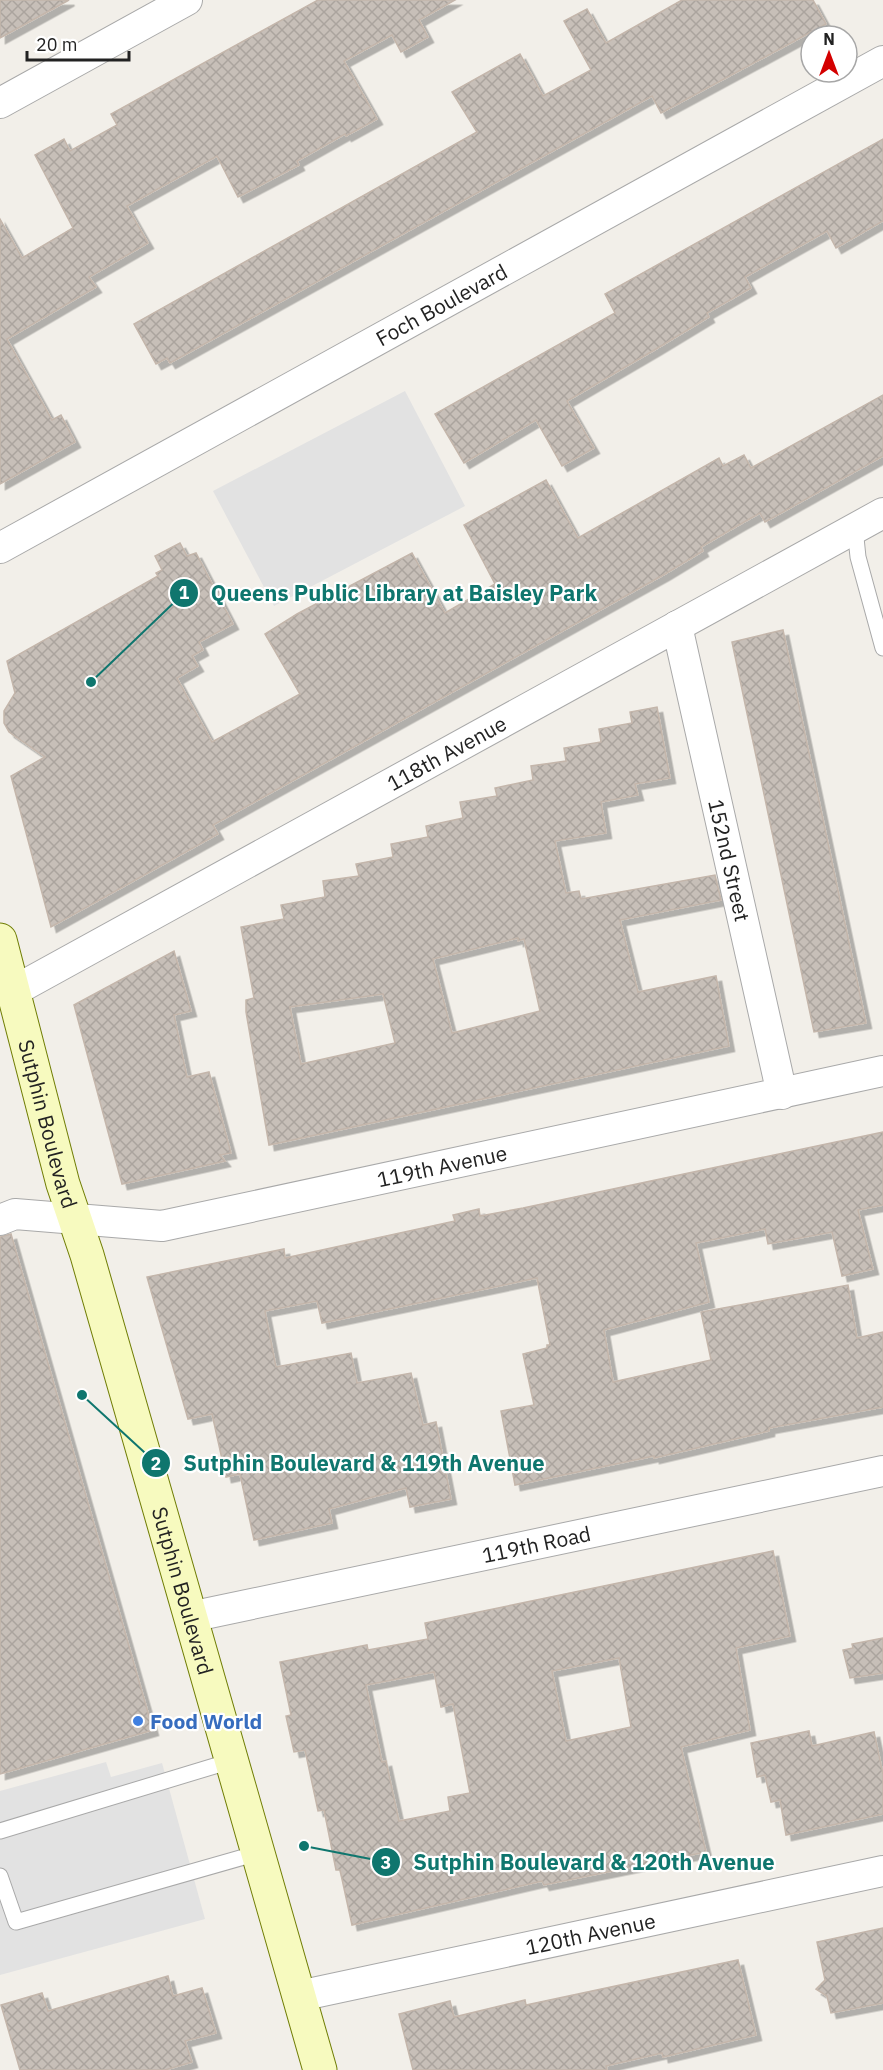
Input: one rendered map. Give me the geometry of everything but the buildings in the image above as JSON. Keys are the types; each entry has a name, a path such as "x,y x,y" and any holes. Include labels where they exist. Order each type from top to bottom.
{"main road":[{"name":"Sutphin Boulevard","path":"0,940 74,1218 87,1255 320,2070"}],"street":[{"path":"0,103 187,0"},
{"name":"Foch Boulevard","path":"0,548 883,61"},
{"name":"118th Avenue","path":"12,992 883,513"},
{"name":"152nd Street","path":"677,627 782,1094"},
{"name":"119th Avenue","path":"0,1220 15,1214 162,1226 883,1071"},
{"name":"119th Road","path":"190,1617 883,1471"},
{"name":"120th Avenue","path":"299,1996 883,1872"}],"lane":[{"path":"855,528 858,557 883,648"},
{"path":"0,1831 231,1761"},
{"path":"0,1876 16,1922 258,1853"}],"shaded area":[{"path":"405,391 465,506 274,606 213,491"},
{"path":"106,1762 111,1777 162,1763 205,1919 0,1975 0,1791"}],"place":[{"name":"Queens Public Library at Baisley Park","path":"91,682"},
{"name":"Sutphin Boulevard & 119th Avenue","path":"82,1395"},
{"name":"Food World","path":"138,1721"},
{"name":"Sutphin Boulevard & 120th Avenue","path":"304,1846"}]}
